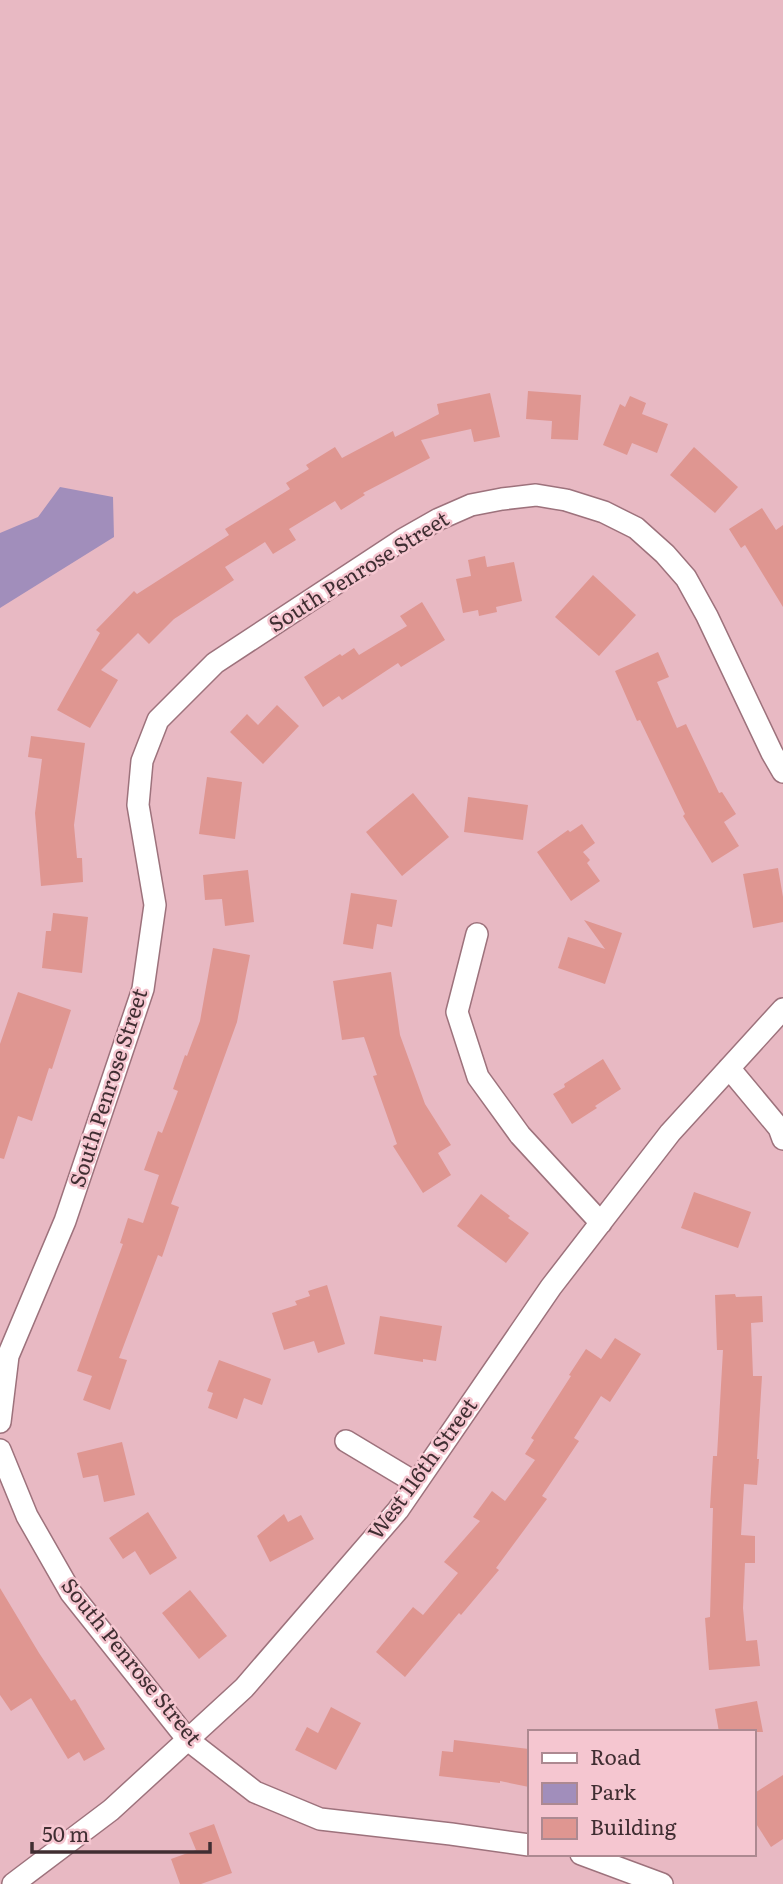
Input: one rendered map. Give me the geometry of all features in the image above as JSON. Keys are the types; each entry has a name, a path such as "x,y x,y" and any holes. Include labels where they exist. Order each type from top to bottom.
{"street":[{"name":"South Penrose Street","path":"0,1422 8,1356 65,1222 143,989 155,905 138,804 142,761 158,720 215,663 402,540 439,519 471,505 502,499 536,495 566,500 604,512 636,528 665,554 686,578 783,772"},
{"path":"477,934 457,1012 478,1077 520,1135 601,1223"},
{"name":"West 116th Street","path":"13,1884 111,1810 244,1688 398,1510 551,1287 670,1133 783,1009"},
{"path":"729,1068 779,1128 783,1139"},
{"path":"345,1441 416,1483"},
{"name":"South Penrose Street","path":"0,1450 27,1516 71,1593 188,1740 256,1792 320,1819 528,1845"},
{"path":"586,1856 662,1884"}],"green space":[{"path":"60,487 113,497 114,537 0,608 0,533 38,517"}],"building":[{"path":"528,391 581,395 578,440 551,439 552,421 526,419"},
{"path":"490,393 500,437 474,442 471,429 421,440 430,458 363,493 365,495 341,510 335,501 289,529 296,540 273,554 265,542 225,567 234,580 174,619 149,644 138,633 101,670 118,680 90,728 57,710 100,633 96,630 134,591 137,594 229,535 225,529 290,489 286,483 309,469 306,465 335,447 342,458 393,431 395,437 439,414 437,404"},
{"path":"630,396 646,403 642,414 668,424 657,453 632,443 627,455 603,445 620,404 625,407"},
{"path":"694,447 738,487 715,513 670,475"},
{"path":"762,508 776,530 783,525 783,607 745,545 741,548 729,529"},
{"path":"485,556 487,567 514,562 522,601 496,607 497,612 479,616 478,610 463,613 456,579 471,576 468,560"},
{"path":"593,575 636,615 599,656 555,617"},
{"path":"422,602 445,640 401,667 398,663 342,700 339,696 323,707 304,677 354,648 359,655 407,626 400,616"},
{"path":"658,652 669,677 657,682 677,728 686,724 719,793 722,792 736,814 724,822 739,846 712,863 683,816 685,814 640,720 637,721 615,671"},
{"path":"277,705 299,726 263,764 230,732 247,714 258,725"},
{"path":"31,736 85,743 74,825 77,858 82,858 83,882 41,886 35,813 42,759 28,757"},
{"path":"207,777 242,782 235,839 199,834"},
{"path":"413,793 449,837 402,876 366,832"},
{"path":"468,797 528,805 523,840 464,832"},
{"path":"582,824 595,843 583,852 590,860 587,863 600,881 571,901 537,852 568,830 570,832"},
{"path":"778,868 783,897 783,922 753,928 743,874"},
{"path":"248,870 254,922 225,926 222,899 205,900 203,875"},
{"path":"351,893 397,900 392,927 377,924 373,949 343,944"},
{"path":"53,913 88,917 82,973 42,968 46,931 51,931"},
{"path":"584,920 622,933 605,984 558,968 568,937 605,949"},
{"path":"213,948 250,955 237,1022 171,1204 179,1207 162,1257 158,1255 119,1358 127,1360 110,1410 83,1400 92,1376 77,1371 123,1244 120,1243 128,1218 143,1223 159,1175 144,1170 158,1131 162,1133 178,1091 173,1089 200,1021"},
{"path":"391,972 400,1035 425,1104 451,1145 438,1153 451,1175 423,1193 393,1146 397,1144 373,1076 377,1075 364,1037 342,1040 333,981"},
{"path":"18,992 71,1010 32,1121 18,1116 4,1159 0,1158 0,1044"},
{"path":"603,1059 621,1089 572,1124 553,1094"},
{"path":"694,1192 751,1212 738,1248 681,1228"},
{"path":"481,1194 529,1233 506,1263 457,1226"},
{"path":"327,1285 345,1344 318,1353 314,1341 284,1350 272,1313 297,1305 295,1301 310,1296 308,1291"},
{"path":"735,1294 736,1297 762,1296 763,1322 751,1323 753,1376 762,1376 757,1485 744,1484 741,1535 755,1536 755,1563 745,1563 743,1608 746,1641 757,1640 760,1666 709,1670 705,1618 710,1617 713,1508 710,1508 713,1456 717,1456 723,1350 717,1350 715,1295"},
{"path":"380,1316 442,1326 436,1361 423,1359 423,1362 374,1354"},
{"path":"615,1338 641,1354 610,1402 601,1396 574,1438 579,1441 542,1496 547,1499 496,1568 499,1570 405,1677 376,1652 413,1607 423,1615 458,1573 444,1562 480,1521 473,1517 492,1491 505,1501 535,1460 525,1454 534,1440 531,1438 586,1349 601,1359"},
{"path":"219,1360 271,1379 262,1405 244,1398 237,1419 208,1408 213,1393 207,1391"},
{"path":"122,1442 135,1495 104,1502 98,1475 83,1478 77,1453"},
{"path":"148,1512 177,1558 150,1575 135,1551 123,1559 109,1538"},
{"path":"284,1514 288,1522 301,1515 314,1539 270,1562 257,1536"},
{"path":"0,1588 39,1653 71,1701 75,1699 105,1749 84,1761 79,1752 68,1759 31,1698 11,1711 0,1695"},
{"path":"190,1590 227,1636 199,1659 162,1613"},
{"path":"757,1701 763,1732 719,1730 715,1709"},
{"path":"331,1707 361,1723 336,1770 295,1750 307,1727 318,1733"},
{"path":"454,1740 528,1749 528,1787 500,1781 439,1776 442,1751 453,1752"},
{"path":"783,1775 783,1839 771,1847 755,1822 755,1793"},
{"path":"214,1824 232,1873 201,1884 180,1884 171,1859 196,1850 189,1833"}]}
